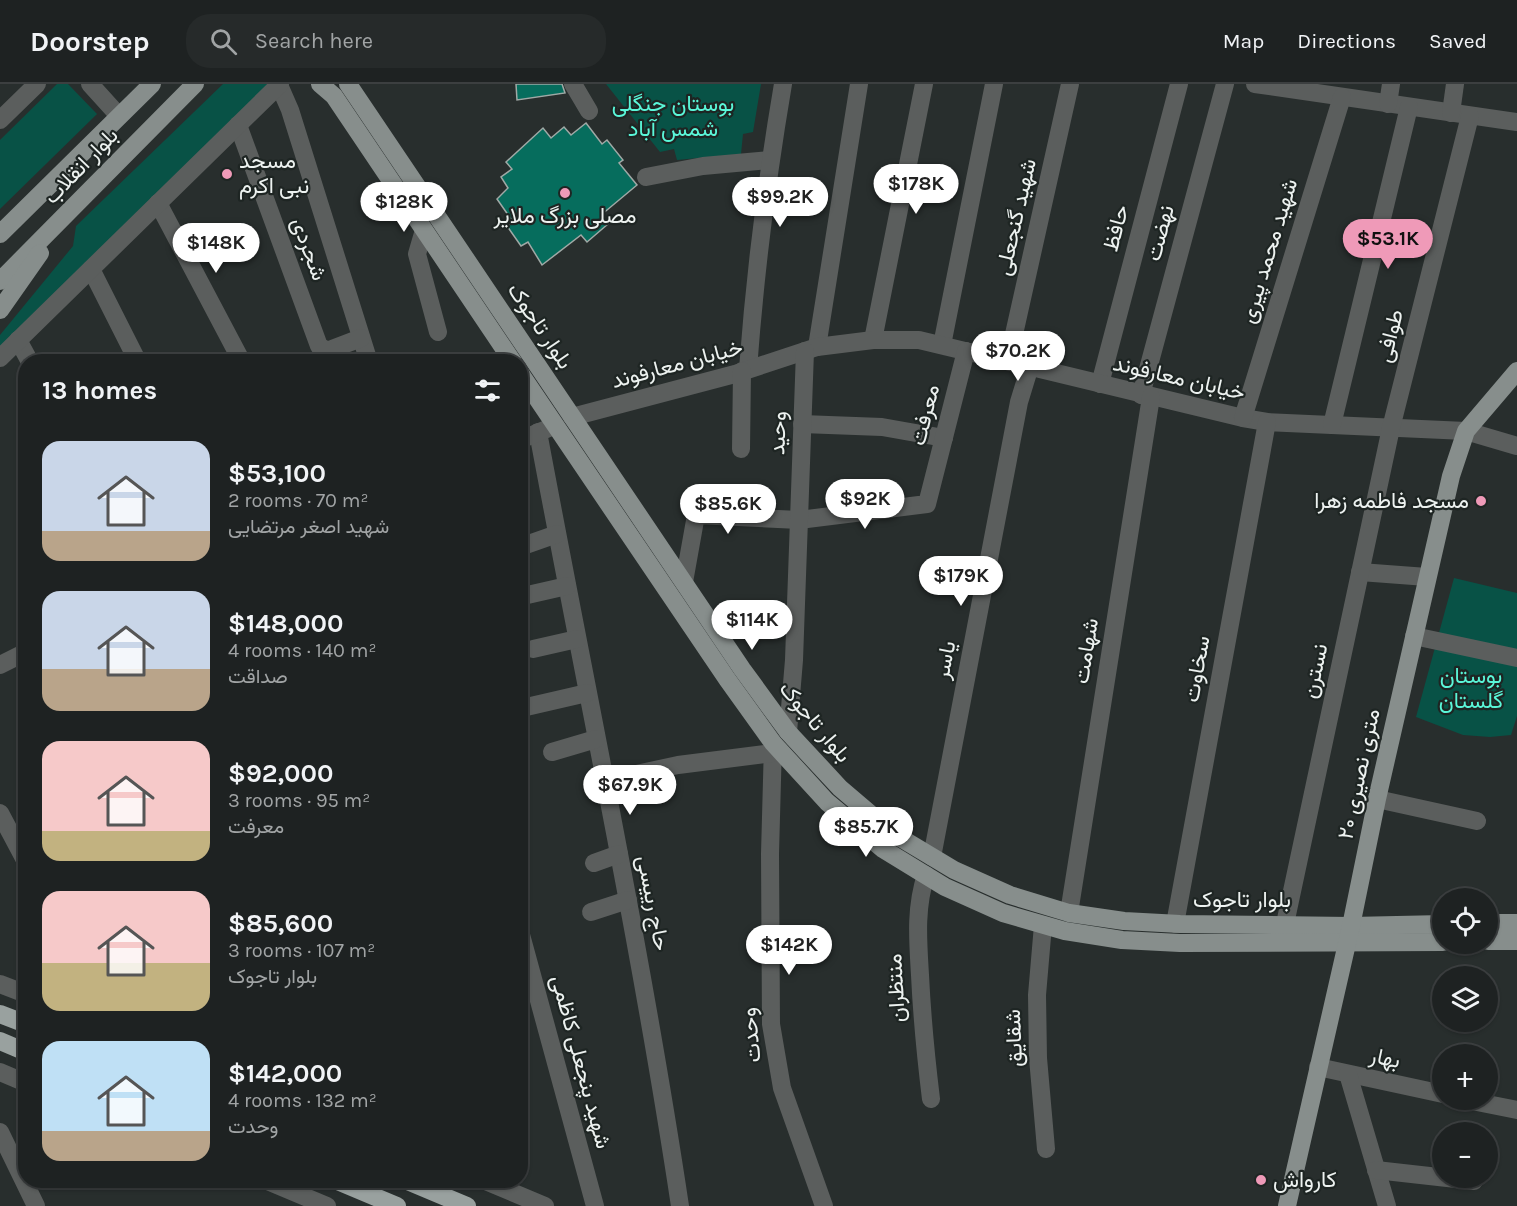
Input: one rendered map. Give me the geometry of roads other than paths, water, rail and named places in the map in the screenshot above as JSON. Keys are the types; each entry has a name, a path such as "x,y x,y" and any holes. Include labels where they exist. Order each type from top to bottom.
{"highway":[{"path":"0,1014 18,1021"},
{"path":"0,1041 18,1049"},
{"path":"354,1188 397,1206"},
{"path":"424,1188 467,1206"}],"main road":[{"name":"بلوار انقلاب","path":"0,234 152,84"},
{"name":"بلوار انقلاب","path":"0,281 195,84"},
{"path":"320,84 334,96 508,354"},
{"name":"بلوار تاجوک","path":"348,84 521,354"},
{"path":"0,310 66,215"},
{"name":"بلوار تاجوک","path":"528,365 564,421 684,582 788,732 840,788 894,834 954,870 1010,895 1069,913 1124,921 1175,924 1285,924 1349,934"},
{"name":"۲۰ متری نصیری","path":"1287,1206 1451,476 1466,431 1517,371"},
{"path":"528,382 564,421 773,748 827,802 883,849 945,887 1003,913 1043,925 1122,940 1180,943 1349,934 1432,925"},
{"path":"1498,923 1517,923"},
{"path":"1349,934 1432,941"},
{"path":"1498,941 1517,941"}],"street":[{"path":"0,120 37,84"},
{"path":"90,84 119,116"},
{"path":"573,84 589,111"},
{"path":"741,448 745,370 770,160 783,84"},
{"name":"وحید","path":"788,732 794,660 802,424 811,349 859,84"},
{"path":"873,340 924,84"},
{"path":"942,345 994,84"},
{"name":"شهید گنجعلی","path":"1008,361 1070,84"},
{"name":"حافظ","path":"1100,384 1179,84"},
{"name":"نهضت","path":"1146,396 1225,84"},
{"path":"1255,84 1309,88 1342,97 1517,123"},
{"path":"1388,104 1391,84"},
{"path":"1451,113 1455,84"},
{"path":"0,358 279,85 290,110 366,354"},
{"name":"شهید محمد پیری","path":"1243,418 1342,97"},
{"path":"1332,425 1410,107"},
{"name":"طوافی","path":"1391,428 1470,116"},
{"name":"شجردی","path":"238,125 319,345 327,351 361,338"},
{"path":"646,177 703,166 770,160"},
{"path":"158,203 238,354"},
{"path":"424,230 417,254 438,332"},
{"path":"91,269 134,354"},
{"path":"18,340 26,354"},
{"name":"خیابان معارفوند","path":"528,436 564,421 811,349 873,340 919,340 1243,418 1267,422 1466,431 1517,447"},
{"name":"معرفت","path":"799,520 927,504 966,351"},
{"name":"یاسر","path":"932,857 1018,402 1030,366"},
{"name":"شهامت","path":"1069,913 1146,396"},
{"name":"سخاوت","path":"1175,924 1267,422"},
{"path":"802,424 882,427 944,438"},
{"name":"نسترن","path":"1285,924 1391,428"},
{"name":"حاج رییسی","path":"538,432 628,900 662,1089 680,1206"},
{"path":"684,582 696,515 799,520"},
{"path":"528,544 557,534"},
{"path":"1360,572 1427,577"},
{"path":"528,595 567,586"},
{"path":"1414,636 1517,658"},
{"path":"533,649 577,639"},
{"path":"0,665 18,656"},
{"path":"528,707 587,693"},
{"path":"552,752 596,740"},
{"path":"604,781 773,748"},
{"name":"وحدت","path":"773,748 770,854 771,1024 782,1088 824,1206"},
{"path":"1377,799 1477,821"},
{"path":"0,813 18,847"},
{"path":"594,863 619,854"},
{"name":"منتظران","path":"926,875 920,894 917,929 923,1030 931,1099"},
{"path":"591,912 628,900"},
{"name":"شقایق","path":"1043,925 1037,995 1038,1058 1046,1149"},
{"name":"شهید پنجعلی کاظمی","path":"528,960 595,1206"},
{"path":"0,984 18,991"},
{"name":"بهار","path":"1318,1067 1432,1092"},
{"path":"0,1072 18,1080"},
{"path":"1348,1074 1387,1206"},
{"path":"1498,1106 1517,1110"},
{"path":"0,1132 18,1169"},
{"path":"1376,1170 1432,1176"},
{"path":"27,1188 36,1206"},
{"path":"284,1188 327,1206"},
{"path":"504,1188 545,1206"}],"place":[{"name":"مسجد نبی اکرم","path":"227,174"},
{"name":"مصلی بزرگ ملایر","path":"565,193"},
{"name":"مسجد فاطمه زهرا","path":"1481,501"},
{"name":"کارواش","path":"1261,1180"}],"park label":[{"name":"بوستان جنگلی شمس آباد","path":"673,116"},
{"name":"بوستان گلستان","path":"1471,688"}]}
